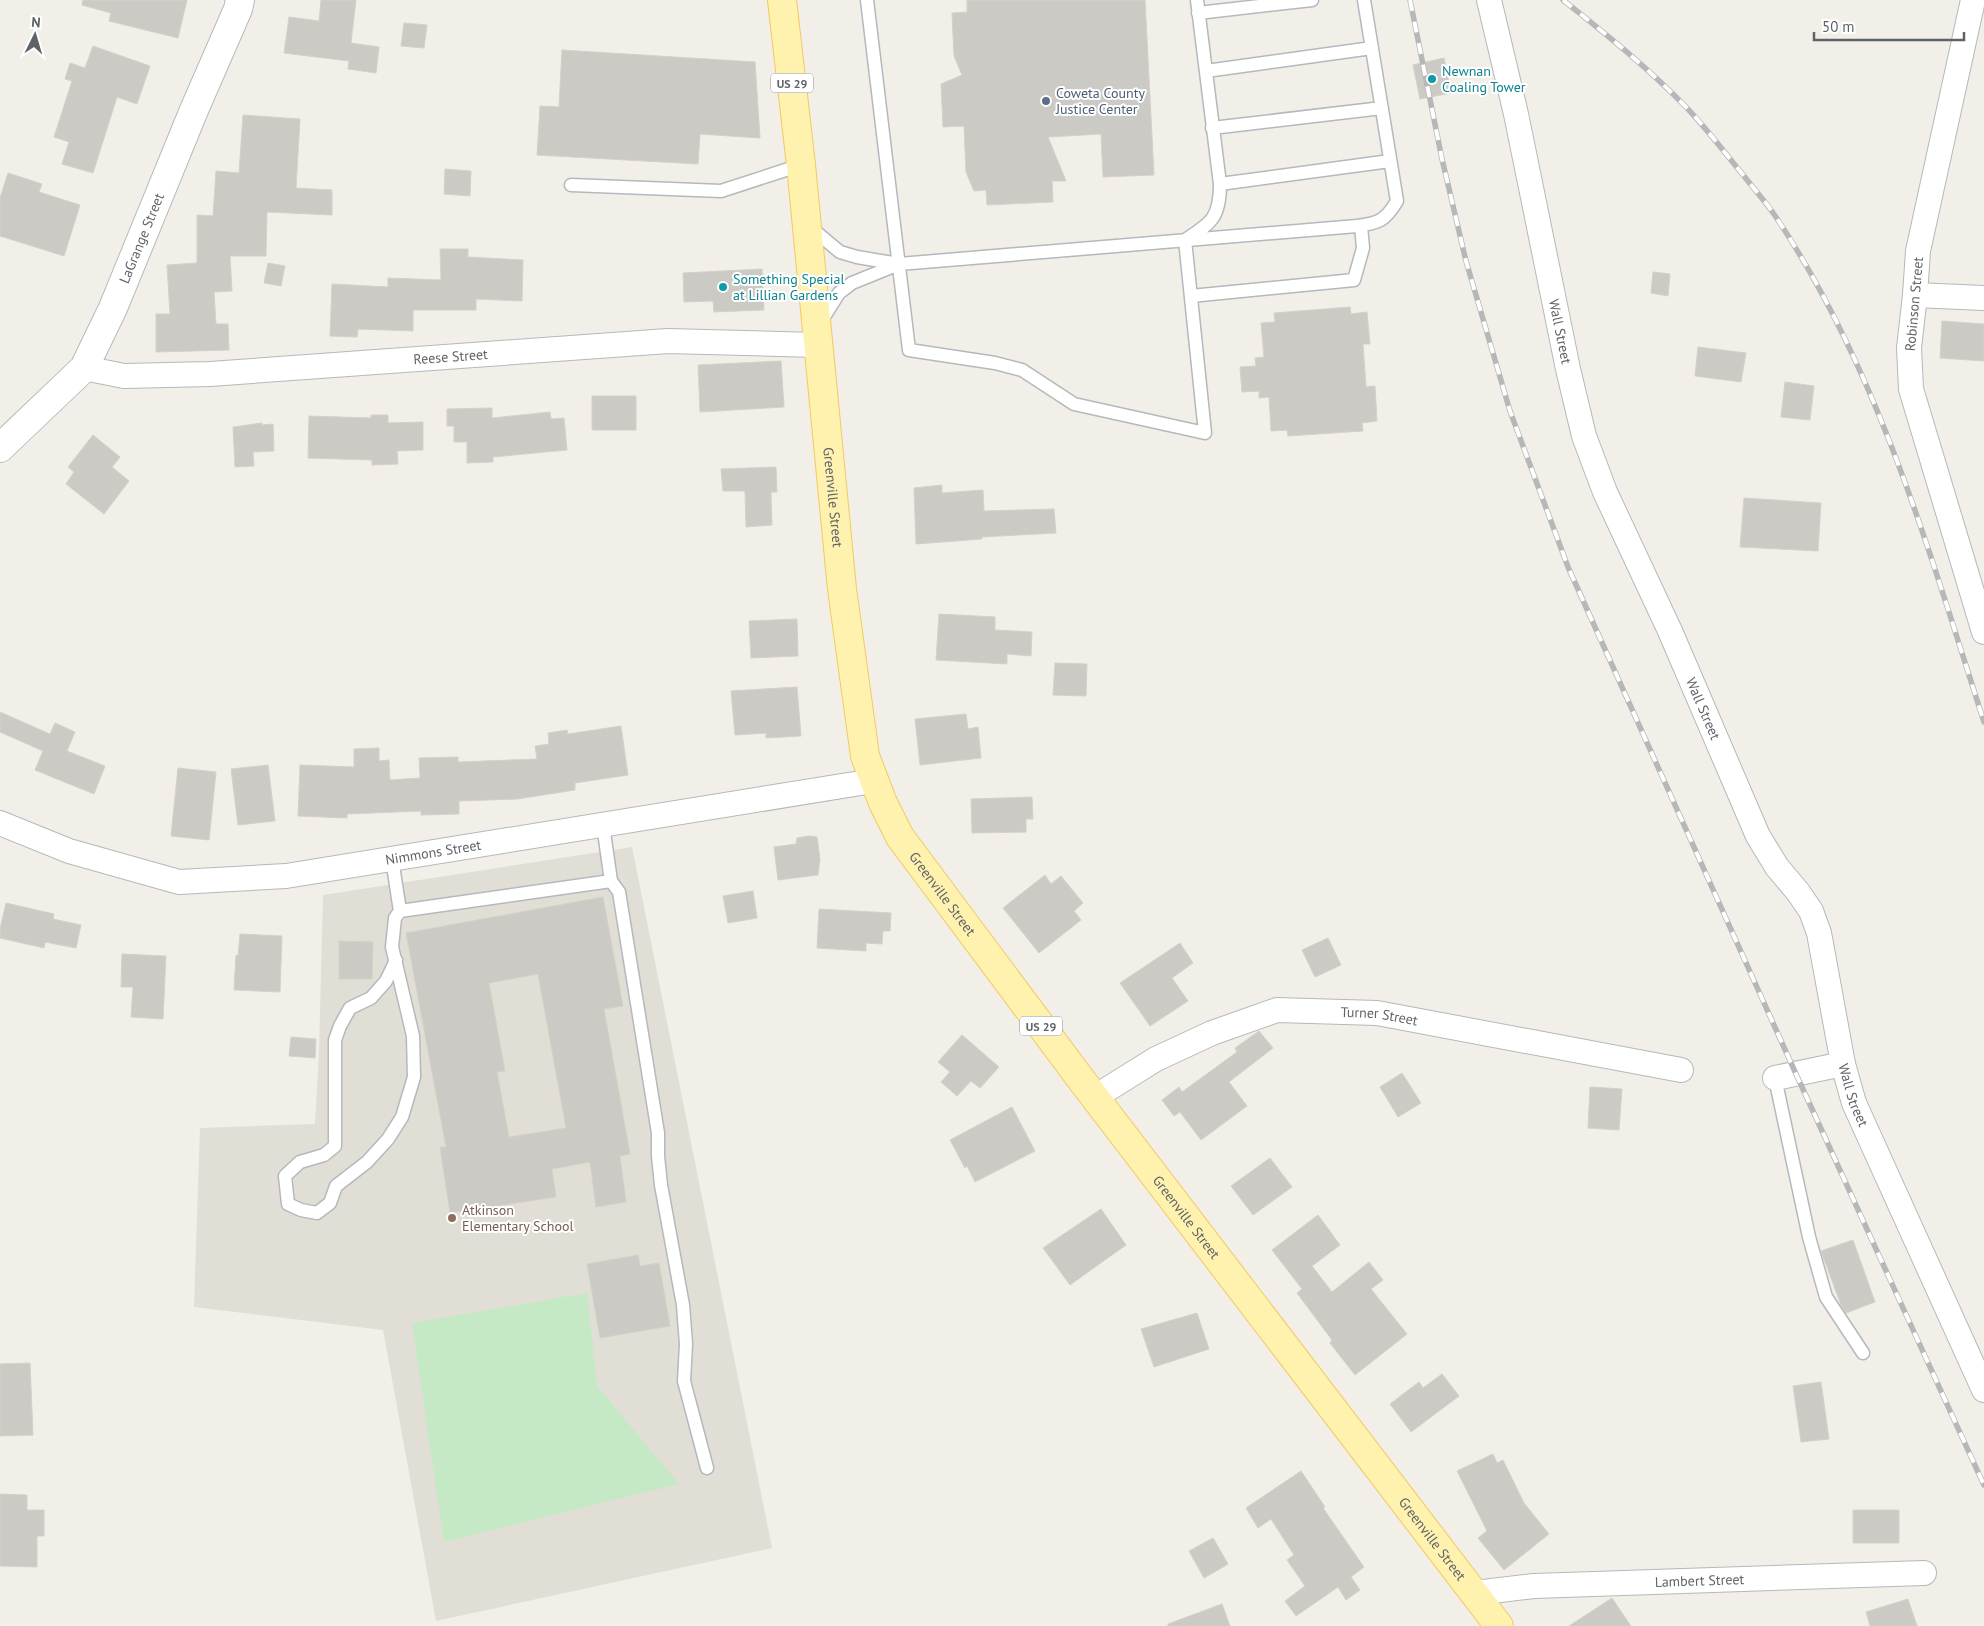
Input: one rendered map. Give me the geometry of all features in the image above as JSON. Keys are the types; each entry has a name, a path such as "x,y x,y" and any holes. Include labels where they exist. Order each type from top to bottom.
{"main road":[{"name":"Greenville Street","path":"782,0 801,165 842,588 865,756 873,781 900,837 1095,1097 1499,1626"}],"street":[{"name":"LaGrange Street","path":"0,448 84,368 113,308 240,0"},
{"name":"Wall Street","path":"1489,0 1516,114 1568,369 1584,436 1605,492 1670,631 1758,836 1777,867 1811,911 1819,933 1843,1064 1854,1103 1984,1390"},
{"name":"Robinson Street","path":"1973,0 1918,251 1916,295 1908,348 1912,389 1974,568 1984,632"},
{"path":"1916,295 1984,298"},
{"name":"Reese Street","path":"84,368 124,376 210,374 668,341 817,337"},
{"name":"Nimmons Street","path":"0,823 69,851 179,882 286,876 873,781"},
{"name":"Turner Street","path":"1095,1097 1156,1059 1212,1033 1277,1010 1377,1013 1681,1070"},
{"path":"1775,1078 1843,1064"},
{"name":"Lambert Street","path":"1475,1593 1534,1586 1924,1573"}],"lane":[{"path":"867,0 909,350 995,363 1022,370 1074,404 1205,433 1185,240"},
{"path":"1185,240 1207,224 1217,212 1220,200 1220,184 1197,0"},
{"path":"1198,13 1312,0"},
{"path":"806,224 840,252 900,264 1361,226 1383,220 1397,202 1364,0"},
{"path":"1206,71 1372,48"},
{"path":"1212,128 1382,108"},
{"path":"1220,184 1390,161"},
{"path":"570,185 721,191 801,165"},
{"path":"1191,296 1354,280 1363,248 1361,226"},
{"path":"817,337 840,293 852,283 900,264"},
{"path":"603,824 611,881 618,892 658,1133 661,1185 683,1305 686,1344 684,1381 707,1468"},
{"path":"392,859 400,911"},
{"path":"396,960 386,981 371,998 350,1008 340,1026 335,1040 335,1146 324,1155 300,1162 285,1176 288,1204 302,1210 317,1213 330,1203 336,1186 367,1162 388,1138 402,1117 414,1077 413,1036 396,960 392,947 394,918 400,911 611,881"},
{"path":"1775,1078 1809,1237 1826,1297 1863,1353"}],"shaded area":[{"name":"Atkinson Elementary School","path":"632,847 772,1548 436,1621 383,1330 194,1307 200,1128 315,1124 323,895"}],"green space":[{"path":"587,1293 597,1386 679,1484 444,1542 412,1323"}],"building":[{"path":"83,0 187,0 178,38 109,21 111,13 82,5"},
{"path":"321,0 356,0 351,43 379,47 376,73 348,69 349,61 284,53 289,17 319,21"},
{"name":"Coweta County Justice Center","path":"967,0 1145,0 1154,175 1103,177 1101,134 1048,137 1066,181 1052,181 1053,202 987,205 986,190 974,191 966,172 964,126 943,127 941,84 962,75 954,56 952,13 967,12"},
{"path":"404,23 427,25 424,48 401,46"},
{"path":"93,46 150,66 137,104 117,97 93,173 62,164 69,142 54,137 72,81 65,79 70,63 85,68"},
{"path":"562,50 755,62 760,138 700,134 698,164 537,155 540,106 559,107"},
{"name":"Newnan Coaling Tower","path":"1444,58 1451,93 1420,99 1413,65"},
{"path":"243,115 300,119 296,188 332,190 332,215 267,212 266,256 230,256 232,291 214,292 216,324 228,324 229,350 156,352 156,314 170,314 167,265 197,263 197,215 213,216 216,171 239,173"},
{"path":"445,169 471,171 470,196 444,194"},
{"path":"8,173 42,184 39,192 80,205 64,256 0,236 0,198"},
{"path":"440,249 468,249 468,257 523,260 522,301 476,299 476,310 413,310 413,331 358,329 357,337 330,336 332,284 388,287 388,278 441,280"},
{"path":"268,263 285,266 281,286 264,283"},
{"name":"Something Special at Lillian Gardens","path":"762,269 764,310 714,312 713,301 684,302 683,273"},
{"path":"1653,272 1670,274 1668,296 1651,293"},
{"path":"1350,307 1351,314 1367,312 1370,344 1363,344 1366,387 1375,386 1377,421 1362,423 1363,431 1288,436 1287,430 1271,431 1269,397 1259,398 1259,391 1242,392 1240,367 1256,366 1255,358 1264,357 1261,323 1275,322 1274,313"},
{"path":"1942,321 1984,324 1984,361 1940,358"},
{"path":"1698,347 1746,353 1741,382 1695,376"},
{"path":"781,361 784,407 700,412 698,365"},
{"path":"1785,382 1814,386 1810,420 1781,417"},
{"path":"592,396 636,396 636,430 592,430"},
{"path":"492,408 492,418 550,412 551,419 564,418 567,450 493,457 493,462 467,463 467,442 454,442 454,426 447,426 447,409"},
{"path":"371,415 388,415 388,423 423,422 423,450 397,451 398,464 372,465 372,460 308,458 309,416 371,418"},
{"path":"262,423 262,425 273,424 274,451 253,452 254,466 235,467 233,427"},
{"path":"93,435 120,457 112,467 129,481 104,514 66,484 74,472 68,467"},
{"path":"776,467 777,492 771,492 772,525 746,527 745,491 723,491 721,469"},
{"path":"942,485 942,493 983,490 984,511 1054,509 1056,533 982,537 982,539 916,544 914,488"},
{"path":"1744,498 1821,503 1818,551 1740,547"},
{"path":"939,614 995,617 995,630 1032,632 1031,656 1007,654 1007,664 936,660"},
{"path":"797,619 798,656 751,658 749,621"},
{"path":"1055,663 1087,664 1086,696 1053,695"},
{"path":"797,687 801,736 766,738 766,733 735,735 731,691"},
{"path":"0,712 50,734 55,723 75,732 67,751 105,766 94,794 35,770 43,751 0,732"},
{"path":"966,714 968,729 978,727 981,758 920,765 915,719"},
{"path":"621,726 628,775 575,783 575,790 517,799 459,801 459,814 421,815 421,811 347,814 347,818 298,816 300,765 354,767 354,749 379,748 379,761 389,760 390,780 420,778 419,758 458,757 458,762 537,759 535,746 549,744 548,733 567,730 568,734"},
{"path":"268,765 275,821 238,825 231,769"},
{"path":"178,768 216,772 209,840 171,836"},
{"path":"1032,797 1033,819 1026,819 1026,832 972,833 971,799"},
{"path":"817,837 820,859 818,875 778,880 774,847 796,844 797,838"},
{"path":"1045,875 1051,884 1061,876 1083,903 1074,911 1081,920 1039,953 1003,908"},
{"path":"753,891 757,918 728,923 723,896"},
{"path":"603,897 623,1006 604,1009 630,1154 620,1156 626,1202 596,1207 590,1162 552,1169 556,1197 450,1213 440,1147 446,1147 406,933","holes":["538,974 566,1128 509,1137 497,1072 505,1071 489,983"]},
{"path":"6,903 54,914 53,919 81,925 76,948 45,942 44,948 0,938 0,929"},
{"path":"819,909 891,913 890,931 883,931 882,944 866,943 866,951 817,948"},
{"path":"240,934 282,936 280,992 234,990 236,955 238,956"},
{"path":"1328,938 1341,965 1315,977 1302,950"},
{"path":"339,941 373,942 372,979 339,979"},
{"path":"1180,943 1193,963 1172,978 1188,1001 1150,1026 1120,983"},
{"path":"122,954 166,956 163,1019 131,1017 133,987 121,987"},
{"path":"1259,1031 1273,1048 1229,1082 1247,1106 1201,1140 1180,1112 1174,1116 1162,1100 1179,1087 1182,1092 1237,1052 1235,1048"},
{"path":"962,1035 999,1067 980,1088 971,1081 957,1096 941,1082 950,1072 938,1062"},
{"path":"291,1037 316,1039 315,1058 289,1056"},
{"path":"1402,1073 1421,1103 1398,1117 1380,1087"},
{"path":"1590,1087 1622,1089 1619,1130 1588,1128"},
{"path":"1012,1107 1035,1151 975,1182 950,1140"},
{"path":"1270,1158 1292,1187 1253,1215 1231,1186"},
{"path":"1101,1209 1126,1245 1070,1285 1043,1248"},
{"path":"1318,1215 1340,1245 1312,1266 1332,1292 1369,1262 1383,1280 1371,1289 1407,1334 1355,1375 1330,1343 1332,1340 1297,1293 1302,1289 1272,1250"},
{"path":"1853,1240 1875,1302 1846,1313 1841,1305 1821,1251"},
{"path":"638,1255 640,1266 659,1263 670,1326 600,1338 587,1264"},
{"path":"1197,1313 1209,1349 1154,1367 1141,1329"},
{"path":"30,1363 33,1435 0,1436 0,1364"},
{"path":"1442,1374 1459,1396 1411,1432 1390,1404 1419,1382 1423,1388"},
{"path":"1821,1382 1829,1439 1801,1442 1793,1386"},
{"path":"1493,1454 1497,1463 1503,1460 1524,1503 1549,1534 1504,1570 1478,1538 1487,1531 1457,1471"},
{"path":"1301,1471 1325,1507 1323,1508 1364,1567 1351,1577 1360,1590 1346,1600 1338,1587 1296,1616 1285,1601 1305,1586 1287,1560 1294,1555 1271,1519 1258,1528 1246,1508"},
{"path":"0,1494 27,1495 27,1510 44,1510 44,1536 37,1536 37,1567 0,1566"},
{"path":"1853,1510 1899,1510 1899,1543 1853,1543"},
{"path":"1213,1538 1228,1564 1204,1578 1189,1551"},
{"path":"1612,1598 1631,1626 1569,1626"},
{"path":"1908,1599 1917,1626 1870,1626 1866,1612"},
{"path":"1222,1604 1230,1626 1168,1626 1168,1624"}],"railway":[{"path":"1410,0 1442,159 1466,261 1510,411 1568,567 1796,1074 1984,1485"},
{"path":"1563,0 1642,65 1694,115 1772,211 1812,275 1844,336 1872,398 1897,462 1942,591 1984,722"}],"place":[{"name":"Newnan Coaling Tower","path":"1432,79"},
{"name":"Coweta County Justice Center","path":"1046,101"},
{"name":"Something Special at Lillian Gardens","path":"723,287"},
{"name":"Atkinson Elementary School","path":"452,1218"}]}
